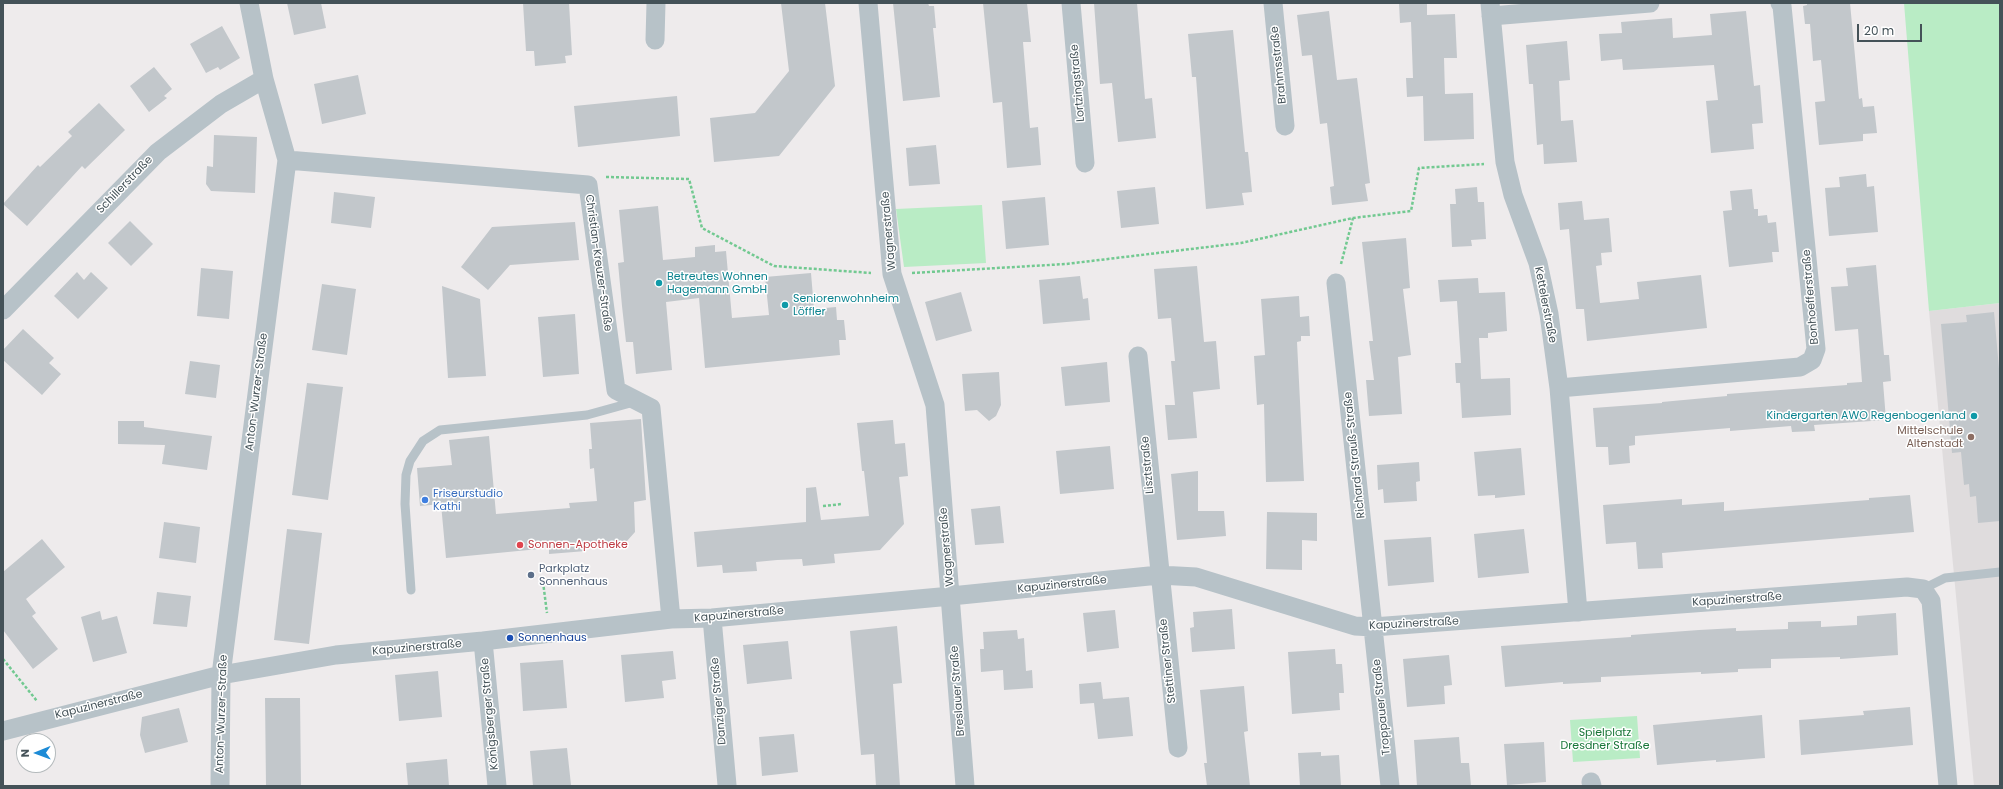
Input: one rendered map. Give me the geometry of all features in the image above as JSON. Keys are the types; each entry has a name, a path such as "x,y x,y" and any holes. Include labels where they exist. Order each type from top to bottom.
{"street":[{"name":"Anton-Wurzer-Straße","path":"220,786 221,675 287,160 264,79 249,3"},
{"path":"655,40 656,3"},
{"name":"Wagnerstraße","path":"868,3 892,274 934,402 951,596"},
{"name":"Lortzingstraße","path":"1071,3 1085,163"},
{"name":"Brahmsstraße","path":"1273,3 1286,126"},
{"path":"1490,10 1650,3"},
{"name":"Bonhoefferstraße","path":"1559,388 1800,367 1812,360 1816,349 1782,6 1780,3"},
{"name":"Kettelerstraße","path":"1490,10 1505,162 1513,195 1538,263 1543,281 1559,388 1578,612"},
{"name":"Schillerstraße","path":"3,310 158,152 221,104 264,79"},
{"name":"Christian-Kreuzer-Straße","path":"287,160 588,185 616,390 651,408 671,620"},
{"name":"Richard-Strauß-Straße","path":"1336,283 1374,627"},
{"name":"Lisztstraße","path":"1138,356 1159,575"},
{"name":"Kapuzinerstraße","path":"3,731 50,717 221,675 336,656 483,642 671,620 712,618 951,596 1159,575 1196,577 1355,626 1374,627 1907,587 1923,589"},
{"name":"Stettiner Straße","path":"1159,575 1178,748"},
{"path":"1923,589 1931,600 1948,786"},
{"name":"Breslauer Straße","path":"951,596 965,786"},
{"name":"Danziger Straße","path":"712,618 727,785"},
{"name":"Troppauer Straße","path":"1374,627 1390,786"},
{"name":"Königsberger Straße","path":"483,642 497,786"}],"lane":[{"path":"411,590 405,504 406,476 410,461 423,441 440,430 587,415 637,401"},
{"path":"1923,589 1945,578 2000,572"}],"path":[{"path":"588,185 606,176 690,179 702,228 774,266 892,274 1066,264 1241,243 1353,218 1411,211 1419,168 1505,162"},
{"path":"1336,283 1353,218"},
{"path":"823,506 842,504"},
{"path":"543,582 550,633"},
{"path":"3,659 50,717"}],"shaded area":[{"name":"Mittelschule Altenstadt","path":"2000,303 2000,786 1974,786 1929,311"}],"green space":[{"path":"1904,3 2000,3 2000,303 1929,311"},
{"path":"982,205 986,263 904,267 896,209"},
{"name":"Spielplatz Dresdner Straße","path":"1637,716 1640,758 1573,762 1570,720"}],"building":[{"path":"287,3 321,3 326,28 294,35"},
{"path":"523,3 569,3 572,55 565,56 566,63 535,66 534,51 526,51"},
{"path":"781,3 825,3 835,86 779,156 714,162 710,118 755,113 789,71"},
{"path":"893,3 928,3 929,6 934,6 936,28 933,28 940,97 903,101"},
{"path":"983,3 1027,3 1031,42 1023,42 1030,128 1038,127 1041,165 1007,168 1002,102 993,103"},
{"path":"1094,3 1137,3 1145,99 1152,98 1156,138 1118,142 1112,83 1100,84"},
{"path":"1399,3 1427,3 1427,15 1455,14 1457,58 1444,58 1445,94 1473,93 1474,139 1424,141 1423,96 1407,97 1406,78 1413,78 1411,22 1400,23"},
{"path":"1807,3 1850,3 1859,99 1862,98 1863,107 1874,106 1877,133 1863,134 1863,141 1819,145 1815,102 1825,101 1821,60 1813,61 1810,24 1805,24 1803,6 1807,5"},
{"path":"1329,11 1337,80 1357,78 1370,183 1365,184 1368,201 1332,205 1330,187 1334,186 1327,123 1320,124 1312,55 1302,56 1297,15"},
{"path":"1746,11 1754,86 1760,85 1763,123 1752,124 1754,149 1711,153 1706,101 1718,100 1714,65 1623,70 1622,59 1601,61 1599,34 1622,33 1621,22 1672,18 1673,38 1712,35 1710,14"},
{"path":"222,26 240,58 220,70 218,67 206,73 190,44"},
{"path":"1233,30 1245,152 1248,152 1252,192 1242,193 1244,205 1206,209 1196,77 1192,77 1188,34"},
{"path":"1567,41 1570,80 1559,81 1561,121 1573,120 1577,162 1544,164 1543,144 1537,145 1533,84 1529,84 1526,45"},
{"path":"154,67 172,89 164,96 167,98 149,112 130,86"},
{"path":"358,75 366,114 322,124 314,84"},
{"path":"677,96 680,136 578,147 574,106"},
{"path":"99,103 125,130 85,169 82,166 27,226 3,204 38,165 40,167 72,136 68,132"},
{"path":"214,135 257,137 255,193 211,191 206,184 207,166 213,167"},
{"path":"936,145 940,184 909,186 906,148"},
{"path":"1866,174 1867,187 1874,186 1878,232 1829,236 1825,188 1840,187 1839,177"},
{"path":"1155,187 1159,224 1121,228 1117,191"},
{"path":"1477,187 1478,202 1484,202 1486,239 1471,240 1472,246 1452,247 1450,204 1456,204 1455,189"},
{"path":"1752,189 1754,209 1758,209 1758,216 1767,215 1768,223 1776,222 1779,252 1772,252 1773,262 1729,267 1723,211 1732,210 1730,191"},
{"path":"334,192 375,197 371,228 331,223"},
{"path":"1045,197 1049,245 1006,249 1002,201"},
{"path":"1582,201 1584,220 1609,218 1612,252 1601,253 1602,265 1596,266 1600,303 1639,299 1637,282 1701,275 1707,328 1587,341 1584,309 1576,309 1569,229 1560,230 1558,203"},
{"path":"658,206 663,260 695,257 695,247 715,245 715,252 726,251 732,318 769,315 765,277 811,273 814,309 836,307 837,320 844,320 846,340 839,340 840,355 705,368 699,298 666,302 672,370 636,374 633,342 626,342 622,306 618,263 624,262 619,210"},
{"path":"130,221 153,244 131,266 108,243"},
{"path":"575,222 579,260 510,265 488,290 461,267 492,227"},
{"path":"1406,238 1410,288 1403,289 1411,355 1398,357 1402,414 1369,416 1366,380 1374,380 1369,341 1373,341 1362,242"},
{"path":"1876,265 1884,355 1889,355 1891,381 1883,382 1886,420 1814,425 1815,431 1792,432 1791,426 1730,431 1730,428 1635,436 1635,445 1629,446 1630,463 1609,465 1608,447 1596,447 1593,408 1662,403 1727,396 1727,394 1847,385 1847,383 1862,382 1858,329 1835,331 1831,287 1848,286 1846,268"},
{"path":"1197,266 1204,342 1216,341 1220,389 1193,392 1197,438 1168,440 1165,405 1175,405 1171,361 1175,361 1171,318 1158,319 1154,269"},
{"path":"201,268 233,271 229,319 197,316"},
{"path":"77,272 84,280 91,272 108,288 78,319 54,296"},
{"path":"1080,276 1083,299 1088,298 1090,320 1043,324 1039,280"},
{"path":"1478,278 1479,293 1505,292 1507,331 1488,333 1488,338 1479,338 1481,379 1510,378 1511,415 1462,418 1460,383 1456,383 1455,363 1461,363 1457,301 1440,302 1438,280"},
{"path":"322,284 356,289 347,355 312,350"},
{"path":"442,286 480,299 486,376 448,378"},
{"path":"961,292 972,331 936,341 925,302"},
{"path":"1299,296 1300,317 1309,316 1310,336 1301,336 1301,341 1297,342 1304,481 1266,482 1264,404 1257,405 1254,356 1265,355 1261,299"},
{"name":"Kindergarten AWO Regenbogenland","path":"1994,312 2000,380 2000,521 1978,523 1976,496 1970,497 1969,484 1964,485 1961,452 1952,453 1941,324 1967,322 1966,315"},
{"path":"575,314 579,374 543,377 538,317"},
{"path":"23,329 54,358 49,363 61,374 42,395 3,360 3,350"},
{"path":"190,361 220,365 216,398 185,394"},
{"path":"1107,362 1110,402 1065,406 1061,367"},
{"path":"999,372 1001,405 996,416 989,421 977,410 965,411 962,374"},
{"path":"307,383 343,387 328,500 292,495"},
{"path":"641,419 646,500 634,502 635,532 627,541 586,545 586,551 549,554 549,548 446,558 441,504 420,506 417,468 452,465 449,440 489,436 496,514 570,508 569,503 597,501 594,468 590,469 589,449 592,449 590,423"},
{"path":"893,420 895,444 905,443 908,476 899,477 904,524 880,550 834,554 835,563 803,566 802,559 756,562 757,571 723,573 722,565 697,567 694,532 806,522 806,488 816,487 821,520 869,516 857,423"},
{"path":"118,421 144,421 144,427 212,436 207,470 162,464 165,445 118,444"},
{"path":"1110,446 1114,489 1060,494 1056,451"},
{"path":"1521,448 1525,495 1495,498 1495,495 1478,496 1474,452"},
{"path":"1419,462 1420,481 1416,482 1417,501 1384,503 1383,489 1378,490 1377,465"},
{"path":"1198,471 1198,511 1224,511 1226,536 1177,540 1171,474"},
{"path":"1910,495 1914,532 1662,553 1663,568 1638,569 1636,542 1606,544 1603,505 1682,499 1682,505 1724,502 1724,511 1869,500 1869,498"},
{"path":"1000,506 1004,543 975,545 971,509"},
{"path":"1267,512 1317,513 1317,541 1302,540 1302,570 1266,569"},
{"path":"164,522 200,527 196,563 159,558"},
{"path":"287,529 322,533 309,644 274,640"},
{"path":"1524,529 1529,573 1478,578 1474,534"},
{"path":"1431,537 1434,582 1388,586 1384,540"},
{"path":"42,539 65,567 26,599 36,613 32,616 58,649 33,669 3,630 3,572"},
{"path":"157,592 191,596 187,627 153,624"},
{"path":"1232,609 1235,649 1192,652 1190,628 1194,627 1193,612"},
{"path":"1115,610 1119,648 1087,652 1083,613"},
{"path":"100,611 102,620 117,616 127,653 93,662 81,617"},
{"path":"1896,613 1898,655 1840,659 1840,657 1771,659 1771,668 1738,669 1738,672 1701,674 1701,672 1601,677 1601,682 1563,684 1563,682 1505,687 1501,646 1631,637 1631,635 1699,630 1736,628 1736,631 1788,629 1788,622 1821,621 1821,627 1857,625 1857,616"},
{"path":"897,626 902,683 893,684 900,786 876,786 874,754 861,755 850,631"},
{"path":"1017,630 1018,639 1024,638 1026,671 1032,670 1033,688 1004,690 1003,670 981,672 980,649 984,649 983,632"},
{"path":"788,641 792,679 747,684 743,645"},
{"path":"1335,649 1336,664 1342,664 1344,693 1339,693 1340,710 1292,714 1288,652"},
{"path":"673,651 676,679 662,681 664,698 625,702 621,655"},
{"path":"1449,655 1452,685 1444,686 1445,704 1407,707 1403,659"},
{"path":"563,660 567,708 523,711 520,663"},
{"path":"438,671 442,717 399,721 395,675"},
{"path":"1101,682 1103,699 1129,697 1133,736 1098,739 1094,703 1080,704 1079,684"},
{"path":"1244,686 1248,731 1244,732 1250,786 1207,786 1204,763 1207,763 1200,690"},
{"path":"265,698 300,698 301,786 266,786"},
{"path":"1910,707 1913,745 1801,755 1799,720 1864,715 1863,711"},
{"path":"179,708 188,742 145,753 140,735 142,717"},
{"path":"1762,715 1765,758 1657,765 1653,725"},
{"path":"794,734 798,772 762,776 759,737"},
{"path":"1459,737 1461,763 1469,763 1471,786 1417,786 1414,740"},
{"path":"1544,742 1546,782 1507,785 1504,744"},
{"path":"567,748 571,785 533,786 530,751"},
{"path":"1321,752 1321,756 1339,755 1341,786 1300,786 1298,753"},
{"path":"447,759 449,786 408,786 406,763"}],"place":[{"name":"Betreutes Wohnen Hagemann GmbH","path":"659,283"},
{"name":"Seniorenwohnheim Löffler","path":"785,305"},
{"name":"Kindergarten AWO Regenbogenland","path":"1974,416"},
{"name":"Mittelschule Altenstadt","path":"1971,437"},
{"name":"Friseurstudio Kathi","path":"425,500"},
{"name":"Sonnen-Apotheke","path":"520,545"},
{"name":"Parkplatz Sonnenhaus","path":"531,575"},
{"name":"Sonnenhaus","path":"510,638"}]}
